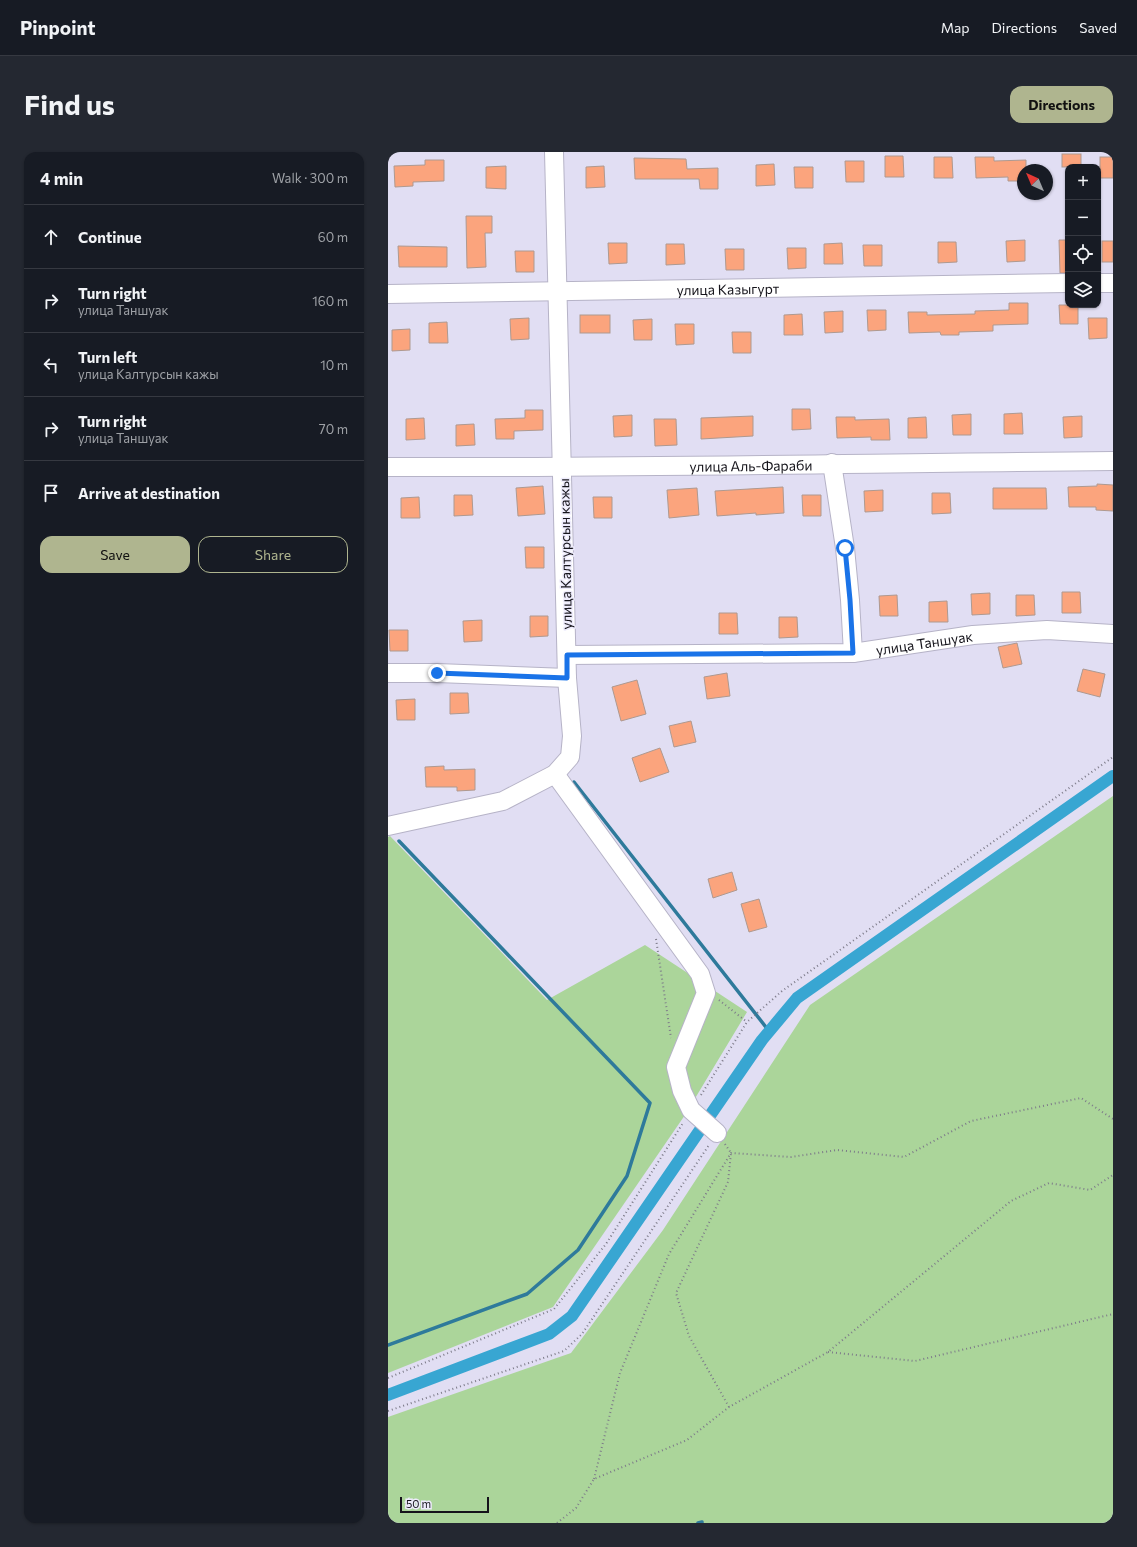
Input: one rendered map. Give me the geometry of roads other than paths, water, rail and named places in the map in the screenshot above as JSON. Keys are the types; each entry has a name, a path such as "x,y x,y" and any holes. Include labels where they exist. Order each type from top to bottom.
{"street":[{"name":"улица Калтурсын кажы","path":"388,826 503,801 555,774 570,757 572,736 567,678 554,152"},
{"path":"1101,283 1113,282"},
{"name":"улица Казыгурт","path":"388,294 1065,283"},
{"name":"улица Аль-Фараби","path":"388,467 562,468 832,463 1113,461"},
{"path":"832,463 845,548 853,653"},
{"name":"улица Таншуак","path":"567,655 853,653 973,635 1040,630 1113,634"},
{"path":"388,674 437,673 567,678"},
{"path":"555,774 700,974 706,993 676,1066 682,1091 691,1110 717,1133"}],"waterway":[{"path":"711,1114 762,1040 797,998 1113,776"},
{"path":"574,782 769,1031"},
{"path":"388,1345 527,1294 578,1250 627,1176 650,1103 399,841"},
{"path":"388,1395 549,1334 572,1316 700,1130"},
{"path":"698,1523 702,1522"}]}
